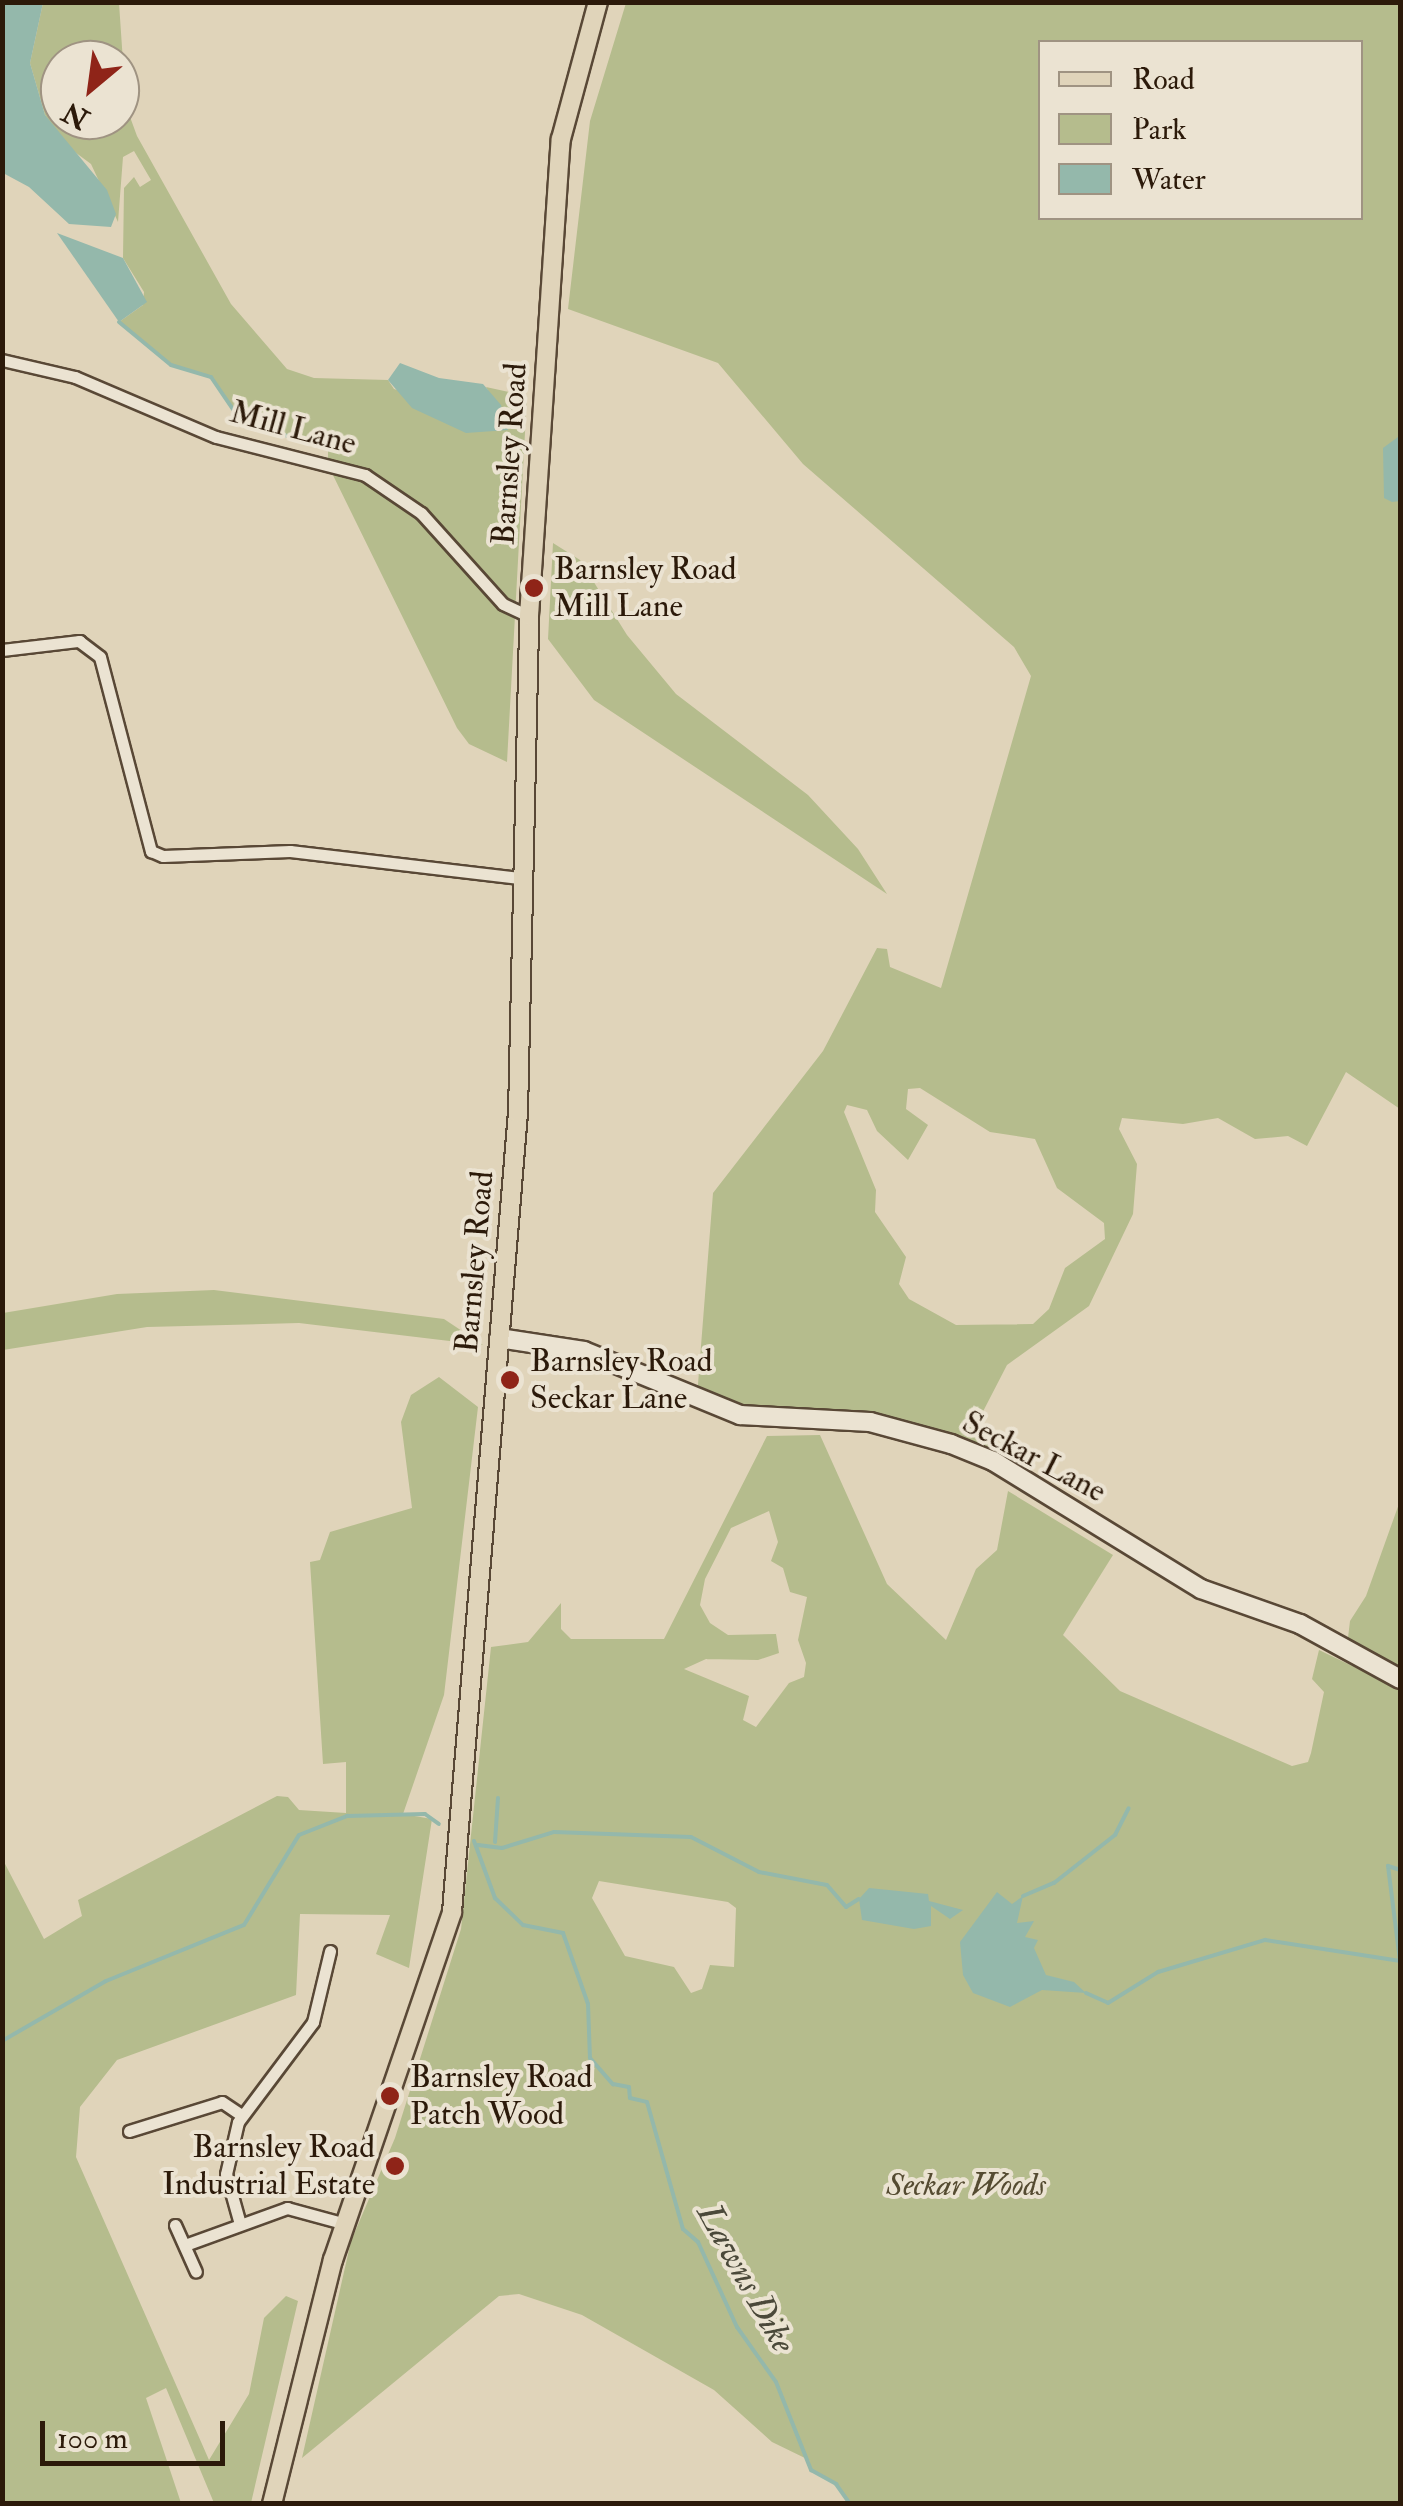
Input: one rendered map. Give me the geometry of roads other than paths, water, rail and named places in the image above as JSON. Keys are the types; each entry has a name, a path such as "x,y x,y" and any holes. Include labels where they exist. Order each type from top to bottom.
{"main road":[{"name":"Barnsley Road","path":"272,2504 315,2322 452,1912 518,1113 520,878 529,616 561,139 598,2"}],"street":[{"name":"Mill Lane","path":"2,360 76,377 216,437 365,475 421,513 503,604 529,616"},
{"path":"2,650 79,641 100,657 151,851 164,856 290,851 520,878"},
{"name":"Seckar Lane","path":"499,1338 584,1351 740,1416 870,1422 951,1444 993,1461 1201,1589 1300,1624 1400,1679"},
{"path":"240,2224 226,2169 241,2116 306,2036 330,1951"},
{"path":"129,2131 222,2102 241,2116"},
{"path":"185,2245 287,2208 346,2224"},
{"path":"175,2225 196,2272"}],"water":[{"path":"2,3 43,3 30,63 40,98 40,140 66,140 107,190 116,214 111,227 69,224 29,187 3,173"},
{"path":"57,233 123,258 147,302 119,322"},
{"path":"400,363 439,378 483,384 501,405 508,430 466,433 412,408 388,380"},
{"path":"1398,437 1400,501 1392,502 1384,498 1383,448"},
{"path":"869,1888 928,1894 929,1901 963,1910 950,1919 931,1906 931,1926 914,1929 862,1920 859,1899"},
{"path":"997,1892 1012,1904 1023,1896 1017,1923 1034,1921 1025,1937 1038,1940 1034,1948 1046,1975 1074,1982 1086,1993 1042,1990 1010,2007 973,1993 963,1975 960,1942"}],"waterway":[{"path":"119,322 171,365 211,377 243,424 328,447 338,441"},
{"path":"495,1842 498,1798"},
{"path":"1023,1896 1054,1883 1115,1835 1129,1808"},
{"name":"Lawns Dike","path":"2,2041 106,1981 244,1925 299,1835 347,1816 425,1814 439,1824"},
{"path":"478,1845 502,1848 554,1832 691,1837 759,1872 827,1885 846,1907 859,1899"},
{"name":"Lawns Dike","path":"474,1841 495,1898 523,1925 563,1933 588,2004 590,2058 613,2084 629,2087 630,2098 647,2102 683,2229 698,2242 737,2327 776,2382 811,2470 836,2484 850,2504"},
{"path":"1086,1993 1108,2003 1158,1972 1265,1940 1400,1961 1388,1866 1400,1870"}],"place":[{"name":"Barnsley Road Mill Lane","path":"534,588"},
{"name":"Barnsley Road Seckar Lane","path":"510,1380"},
{"name":"Barnsley Road Patch Wood","path":"390,2096"},
{"name":"Barnsley Road Industrial Estate","path":"395,2166"}],"park label":[{"name":"Seckar Woods","path":"966,2185"}]}
